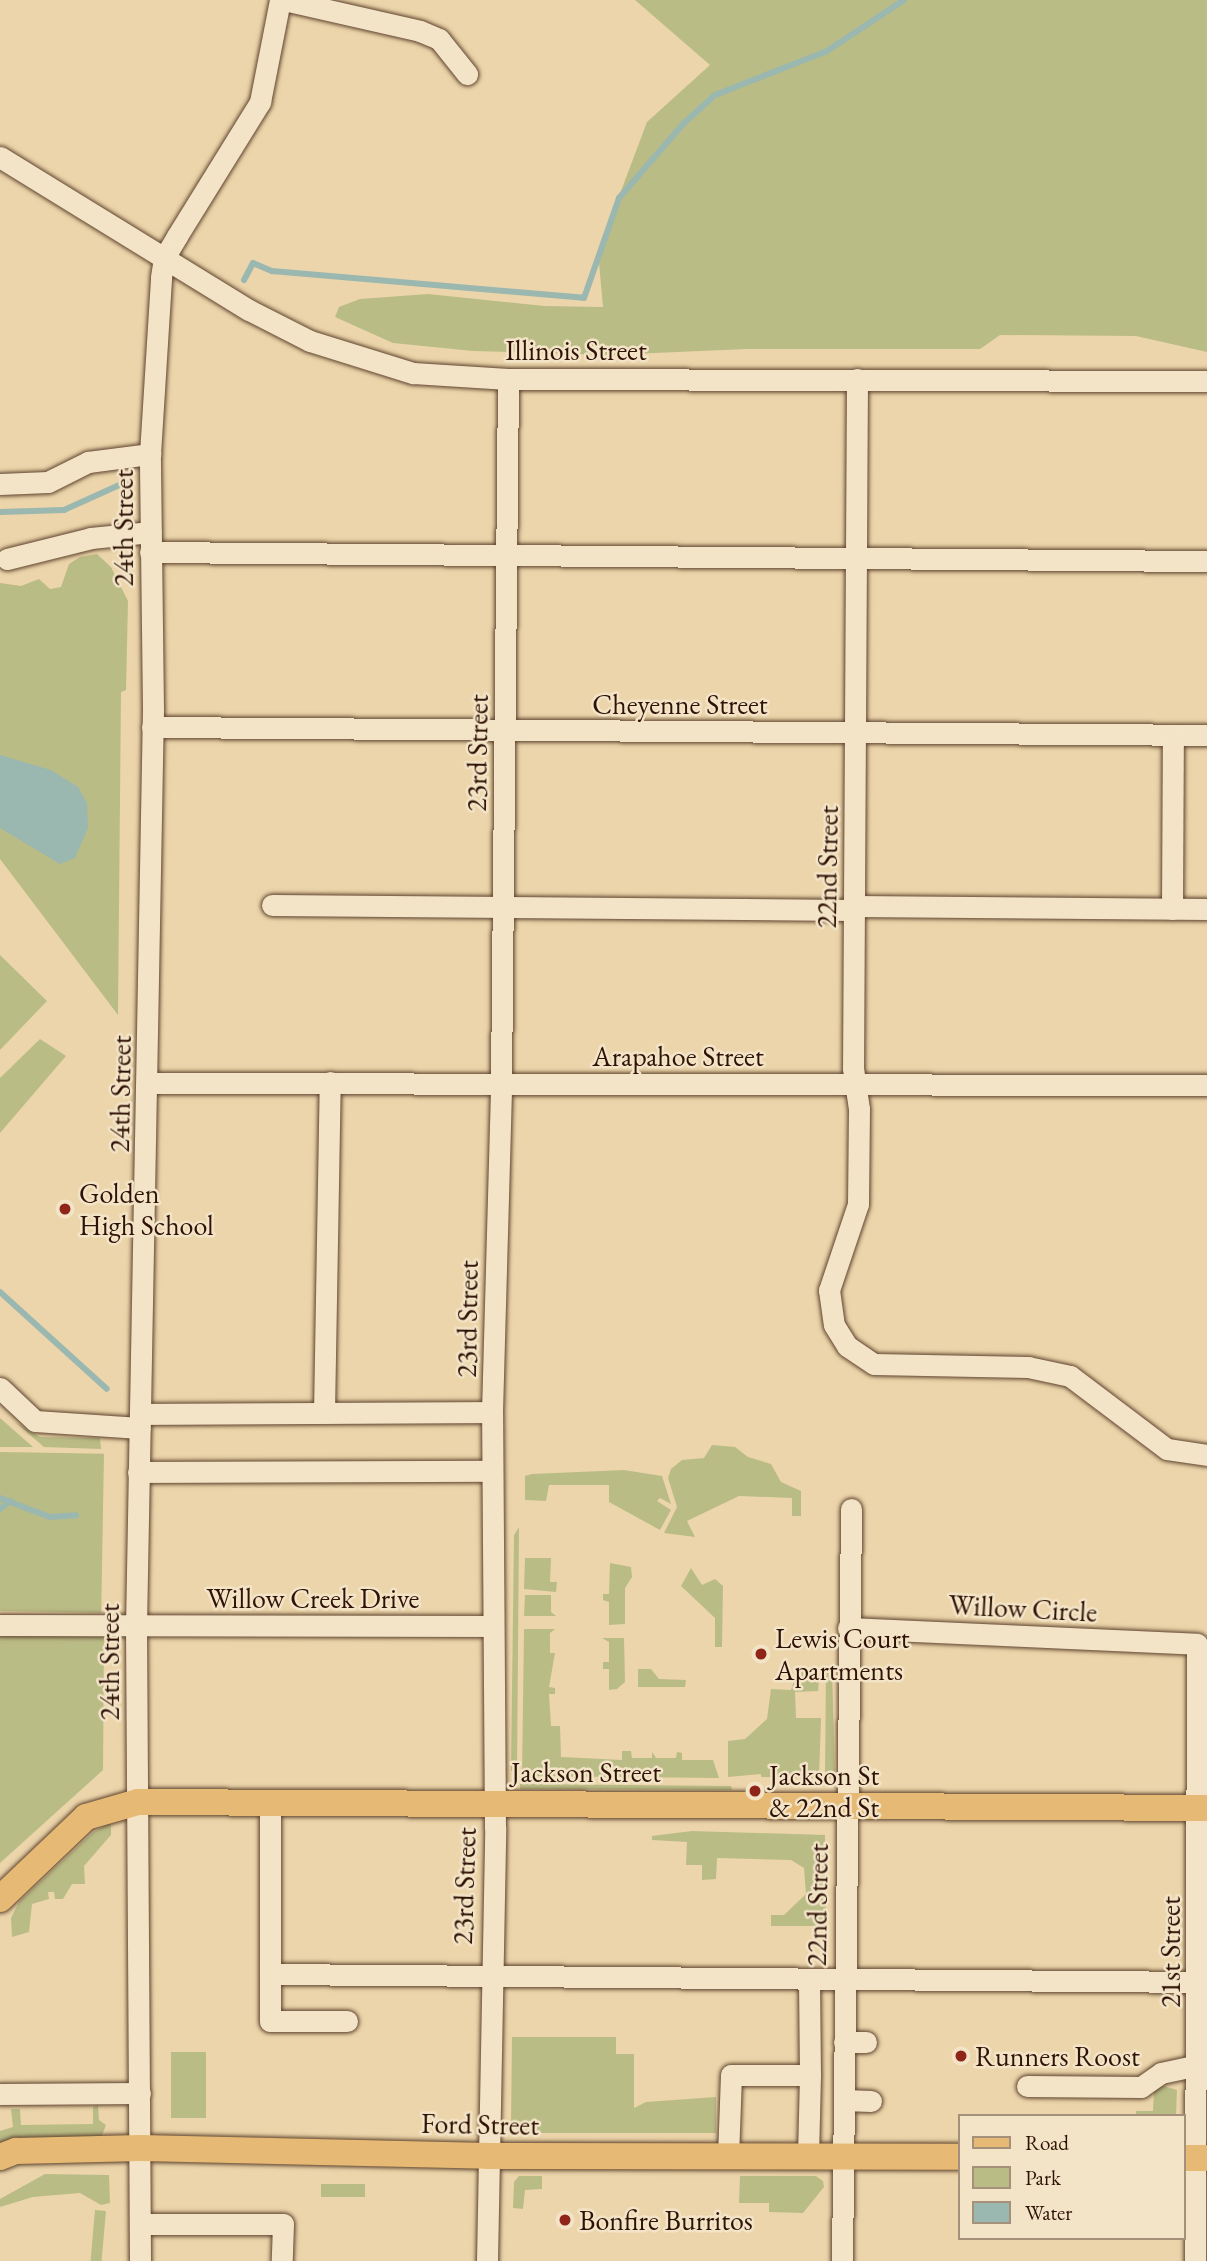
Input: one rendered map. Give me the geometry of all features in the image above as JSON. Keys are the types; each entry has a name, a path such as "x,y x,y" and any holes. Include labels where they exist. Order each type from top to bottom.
{"main road":[{"name":"Jackson Street","path":"0,1899 86,1817 138,1802 1203,1808"},
{"name":"Ford Street","path":"0,2157 16,2151 141,2148 488,2156 958,2157"}],"street":[{"path":"282,0 420,31 439,39 467,74"},
{"name":"24th Street","path":"140,2261 136,1627 148,1083 152,727 150,454 164,258 260,102 282,0"},
{"name":"Illinois Street","path":"0,157 249,310 345,354 413,373 508,379 1207,381"},
{"name":"23rd Street","path":"487,2261 489,1979 494,1804 492,1412 501,1083 508,379"},
{"name":"22nd Street","path":"857,379 853,1084 859,1109 858,1205 830,1290 828,1309 847,1346 874,1364 1028,1367 1070,1376 1167,1448 1207,1455"},
{"path":"0,484 48,482 88,462 150,454"},
{"path":"6,559 91,538 506,553 1207,561"},
{"name":"Cheyenne Street","path":"152,727 1207,735"},
{"path":"1172,909 1173,735"},
{"path":"272,905 1207,909"},
{"path":"324,1413 330,1082"},
{"name":"Arapahoe Street","path":"148,1083 1207,1085"},
{"path":"0,1388 36,1421 140,1421 324,1413 492,1412"},
{"path":"138,1472 492,1471"},
{"name":"22nd Street","path":"842,2261 851,1509"},
{"name":"Willow Creek Drive","path":"0,1625 491,1626"},
{"name":"Willow Circle","path":"848,1628 1197,1644"},
{"name":"21st Street","path":"1195,2261 1203,1808 1196,1784 1197,1644"},
{"path":"270,1802 270,2021 347,2021"},
{"path":"270,1974 489,1979 1202,1981"},
{"path":"808,2157 809,1980"},
{"path":"844,2042 866,2042"},
{"path":"1027,2085 1142,2087 1161,2074 1198,2065"},
{"path":"728,2157 731,2075 810,2075"},
{"path":"0,2094 140,2093"},
{"path":"844,2100 871,2101"},
{"path":"140,2224 283,2224 282,2261"}],"green space":[{"path":"635,0 1207,0 1207,352 1136,336 1000,335 980,349 747,349 608,355 473,351 393,343 335,317 339,307 360,299 428,294 544,306 603,307 598,252 647,122 710,65"},
{"path":"97,554 111,567 128,601 126,690 121,692 118,1015 0,859 0,583 21,586 39,579 50,589 61,587 69,564 80,557"},
{"path":"0,955 47,1001 0,1050"},
{"path":"40,1039 66,1056 0,1133 0,1078"},
{"path":"0,1418 33,1447 0,1447"},
{"path":"15,1422 40,1437 100,1438 101,1449 44,1447"},
{"path":"712,1445 735,1447 748,1457 771,1464 781,1482 801,1491 801,1516 792,1516 792,1498 739,1496 687,1521 695,1537 664,1533 677,1507 668,1478 671,1469 682,1460 704,1458"},
{"path":"0,1452 104,1454 101,1613 0,1611"},
{"path":"624,1470 662,1476 671,1504 660,1498 657,1501 671,1510 660,1530 609,1502 609,1485 549,1485 546,1501 525,1500 525,1476"},
{"path":"519,1527 517,1771 511,1771 514,1535"},
{"path":"525,1558 551,1558 550,1582 557,1582 556,1592 524,1589"},
{"path":"610,1563 631,1567 632,1577 625,1588 625,1624 609,1625 609,1602 603,1600 603,1594 609,1594"},
{"path":"691,1568 702,1585 715,1579 723,1586 722,1647 715,1647 715,1618 681,1586"},
{"path":"525,1595 551,1595 551,1612 556,1616 524,1616"},
{"path":"524,1629 555,1629 550,1633 550,1653 555,1653 549,1687 555,1688 555,1694 549,1694 551,1726 560,1726 561,1757 622,1760 622,1751 631,1751 632,1758 652,1758 652,1752 656,1758 676,1758 677,1752 682,1753 682,1760 713,1760 719,1778 522,1776"},
{"path":"0,1635 104,1637 103,1770 0,1863"},
{"path":"602,1638 624,1638 625,1682 617,1689 609,1690 609,1669 603,1669 603,1662 609,1662 609,1642"},
{"path":"826,1668 832,1668 835,1778 825,1778"},
{"path":"638,1669 651,1669 659,1679 686,1680 685,1687 638,1687"},
{"path":"798,1669 820,1670 818,1691 795,1692 796,1718 821,1718 819,1778 761,1777 761,1774 728,1777 728,1741 745,1739 767,1719 771,1689 791,1690"},
{"path":"520,1784 731,1786 732,1790 520,1789"},
{"path":"111,1822 111,1835 84,1866 85,1884 72,1884 63,1899 55,1899 54,1892 48,1892 49,1899 32,1904 29,1932 12,1937 11,1918 19,1902 92,1833"},
{"path":"692,1831 825,1835 826,1926 771,1926 771,1915 784,1915 806,1894 804,1868 791,1860 717,1858 716,1879 702,1880 702,1865 686,1865 687,1842 652,1840 652,1836"},
{"path":"512,2037 616,2037 616,2054 634,2054 634,2108 646,2102 716,2097 716,2133 521,2133 511,2125"},
{"path":"171,2052 206,2052 206,2118 171,2118"},
{"path":"1160,2085 1177,2090 1176,2114 1136,2114 1136,2111 1153,2111 1154,2089"},
{"path":"98,2105 99,2120 106,2125 101,2138 0,2143 0,2131 13,2127 11,2109 20,2109 21,2125 93,2124 93,2107"},
{"path":"45,2174 109,2175 110,2203 101,2205 80,2193 33,2197 0,2207 0,2199"},
{"path":"519,2176 542,2176 542,2189 525,2190 523,2209 513,2208 514,2182"},
{"path":"740,2176 816,2176 823,2181 824,2187 803,2213 769,2212 769,2203 739,2203"},
{"path":"321,2184 365,2184 365,2197 321,2197"},
{"path":"95,2210 106,2211 102,2261 91,2261"}],"water":[{"path":"0,755 51,770 78,787 87,803 88,828 75,858 60,864 0,828"}],"waterway":[{"path":"244,280 253,263 272,271 584,298 619,198 683,124 715,95 827,51 904,0"},
{"path":"0,512 64,510 126,482"},
{"path":"0,1292 107,1389"},
{"path":"0,1498 50,1517 76,1515"},
{"path":"0,1509 10,1501"}],"place":[{"name":"Golden High School","path":"65,1209"},
{"name":"Lewis Court Apartments","path":"761,1654"},
{"name":"Jackson St & 22nd St","path":"755,1791"},
{"name":"Runners Roost","path":"961,2056"},
{"name":"Bonfire Burritos","path":"565,2220"}]}
